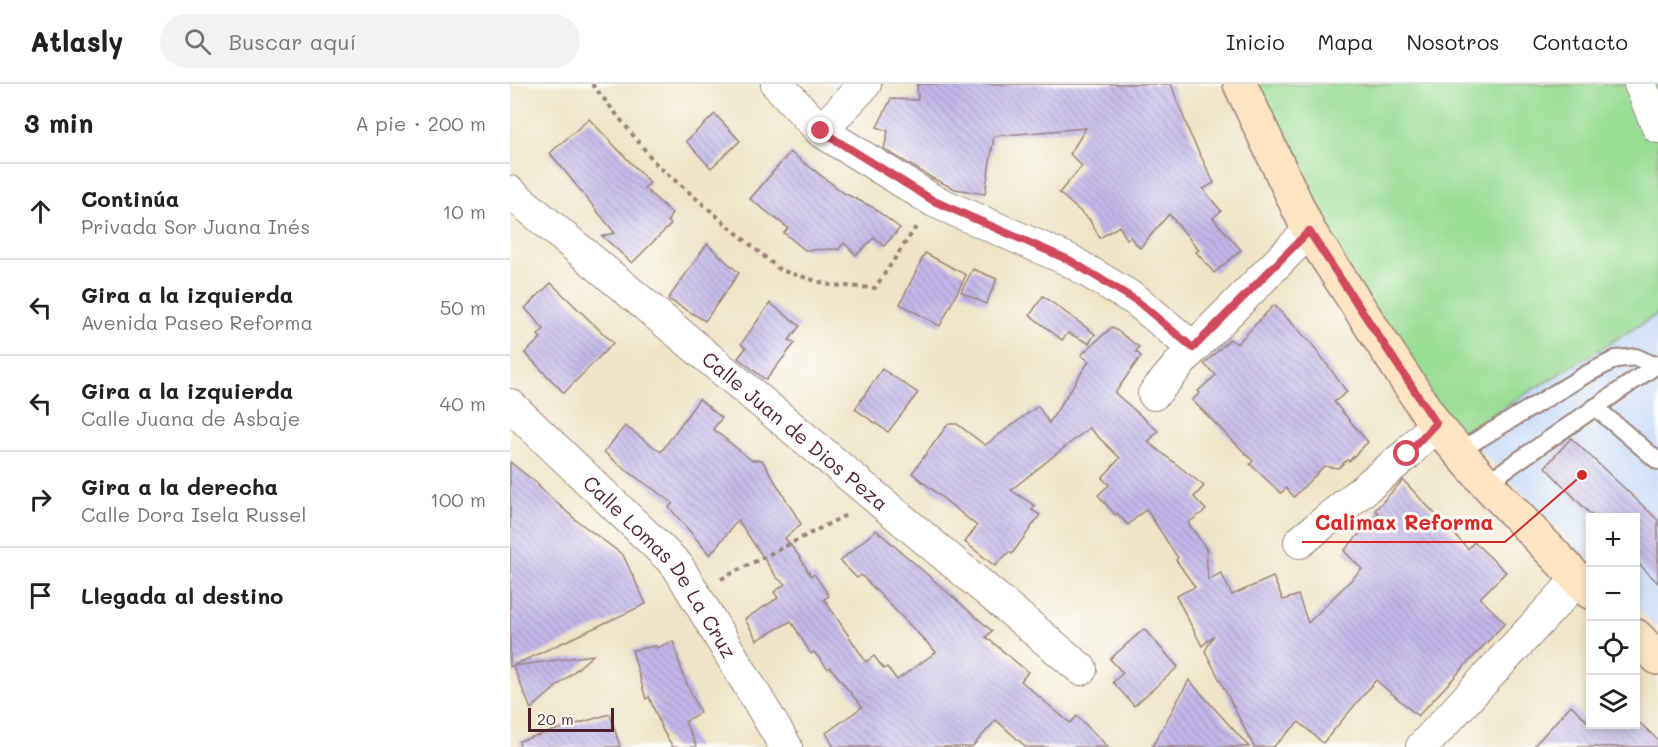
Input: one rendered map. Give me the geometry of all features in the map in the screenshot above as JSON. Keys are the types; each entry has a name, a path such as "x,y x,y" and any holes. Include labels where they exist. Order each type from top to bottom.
{"main road":[{"path":"1240,84 1309,231 1436,423 1486,483 1584,586"},
{"path":"1640,641 1658,658"}],"street":[{"path":"777,84 821,131 934,201 1069,260 1137,301 1193,348"},
{"path":"821,131 865,84"},
{"path":"1640,84 1658,127"},
{"name":"Calle Juan de Dios Peza","path":"510,192 1081,669"},
{"path":"1154,394 1193,348 1309,231"},
{"name":"Calle Lomas De La Cruz","path":"510,405 677,564 786,747"},
{"path":"1300,542 1407,454 1436,423"},
{"path":"1422,747 1584,586"}],"lane":[{"path":"1459,451 1616,358 1636,357 1657,365"},
{"path":"1486,483 1657,365"},
{"path":"1595,407 1658,462"}],"path":[{"path":"592,84 657,165 780,270 830,285 875,288 934,201"},
{"path":"694,593 878,499"}],"shaded area":[{"path":"1658,314 1658,629 1640,610 1640,513 1586,513 1586,557 1463,432"}],"green space":[{"path":"1240,84 1658,84 1658,314 1450,440"}],"building":[{"path":"917,84 1171,84 1190,134 1214,183 1203,189 1221,211 1213,218 1241,250 1214,273 1196,252 1199,250 1169,214 1140,248 1130,237 1127,239 1119,226 1100,238 1089,219 1059,193 1082,166 1070,154 1086,128 994,136 985,194 955,189 932,178 884,149 888,131 877,127 891,99 918,100"},
{"path":"715,114 740,141 711,168 686,141"},
{"path":"589,119 650,183 644,188 672,213 668,221 671,224 632,263 602,236 615,233 550,153"},
{"path":"790,152 844,193 872,207 900,228 884,246 874,238 856,255 844,243 839,249 805,250 784,233 788,228 750,199"},
{"path":"707,244 739,273 705,321 668,299"},
{"path":"925,253 966,275 940,326 900,304"},
{"path":"973,269 997,279 986,304 961,292"},
{"path":"551,283 613,343 564,393 525,353 541,338 538,335 544,329 525,308"},
{"path":"1043,296 1095,334 1089,343 1068,333 1062,340 1030,315"},
{"path":"770,303 800,326 789,340 795,343 766,380 738,358 746,348 741,344"},
{"path":"1274,305 1312,344 1347,392 1334,402 1368,442 1349,461 1347,460 1338,468 1324,466 1294,497 1286,488 1281,493 1250,464 1253,461 1192,400 1200,393 1198,391 1216,375 1204,364 1230,339 1237,344"},
{"path":"1112,327 1139,347 1136,352 1141,356 1115,393 1158,431 1148,442 1204,486 1194,497 1206,510 1188,523 1206,548 1208,580 1221,573 1232,595 1273,577 1283,600 1298,595 1308,623 1362,569 1344,551 1378,513 1375,510 1403,480 1468,549 1474,542 1506,572 1480,598 1505,623 1418,716 1376,680 1323,743 1299,722 1273,747 1254,747 1205,651 1214,635 1202,646 1176,596 1195,587 1176,560 1178,558 1146,509 1128,525 1117,513 1115,515 1098,495 1109,485 1102,478 1120,458 1089,428 1011,490 1035,506 1032,510 1040,515 1012,554 1009,552 995,566 965,542 977,526 912,473 948,424 957,424 985,445 1038,406 1049,423 1089,361 1081,355"},
{"path":"882,369 918,393 888,432 855,409"},
{"path":"699,399 722,418 713,429 751,460 762,460 801,524 785,538 811,576 814,574 829,596 824,599 866,662 874,656 897,680 936,652 861,575 857,578 840,561 876,530 992,631 986,637 1028,672 1021,681 1070,723 1077,716 1108,747 1026,747 996,720 972,747 834,747 826,733 862,707 830,667 828,669 814,652 811,654 791,621 757,640 745,619 778,598 774,592 785,584 777,578 738,520 710,555 669,507 673,503 604,452 625,426 661,452"},
{"path":"1571,438 1658,520 1658,583 1640,565 1640,513 1589,513 1545,467"},
{"path":"510,462 539,485 576,520 623,555 646,604 510,667"},
{"path":"1144,629 1178,667 1134,706 1113,682 1123,673 1110,659"},
{"path":"673,641 683,675 700,712 685,722 697,747 673,747 663,731 649,697 646,699 632,650 656,646 657,648"},
{"path":"593,655 531,709 513,666"},
{"path":"1189,680 1249,747 1152,747"},
{"path":"1571,705 1586,720 1586,729 1640,729 1641,724 1658,740 1658,747 1533,747"},
{"path":"610,714 620,747 520,747 519,741"}],"place":[{"name":"Calimax Reforma","path":"1582,475"}],"route":[{"path":"821,131 934,201 1069,260 1137,301 1193,348 1309,231 1436,423 1407,454"}]}
